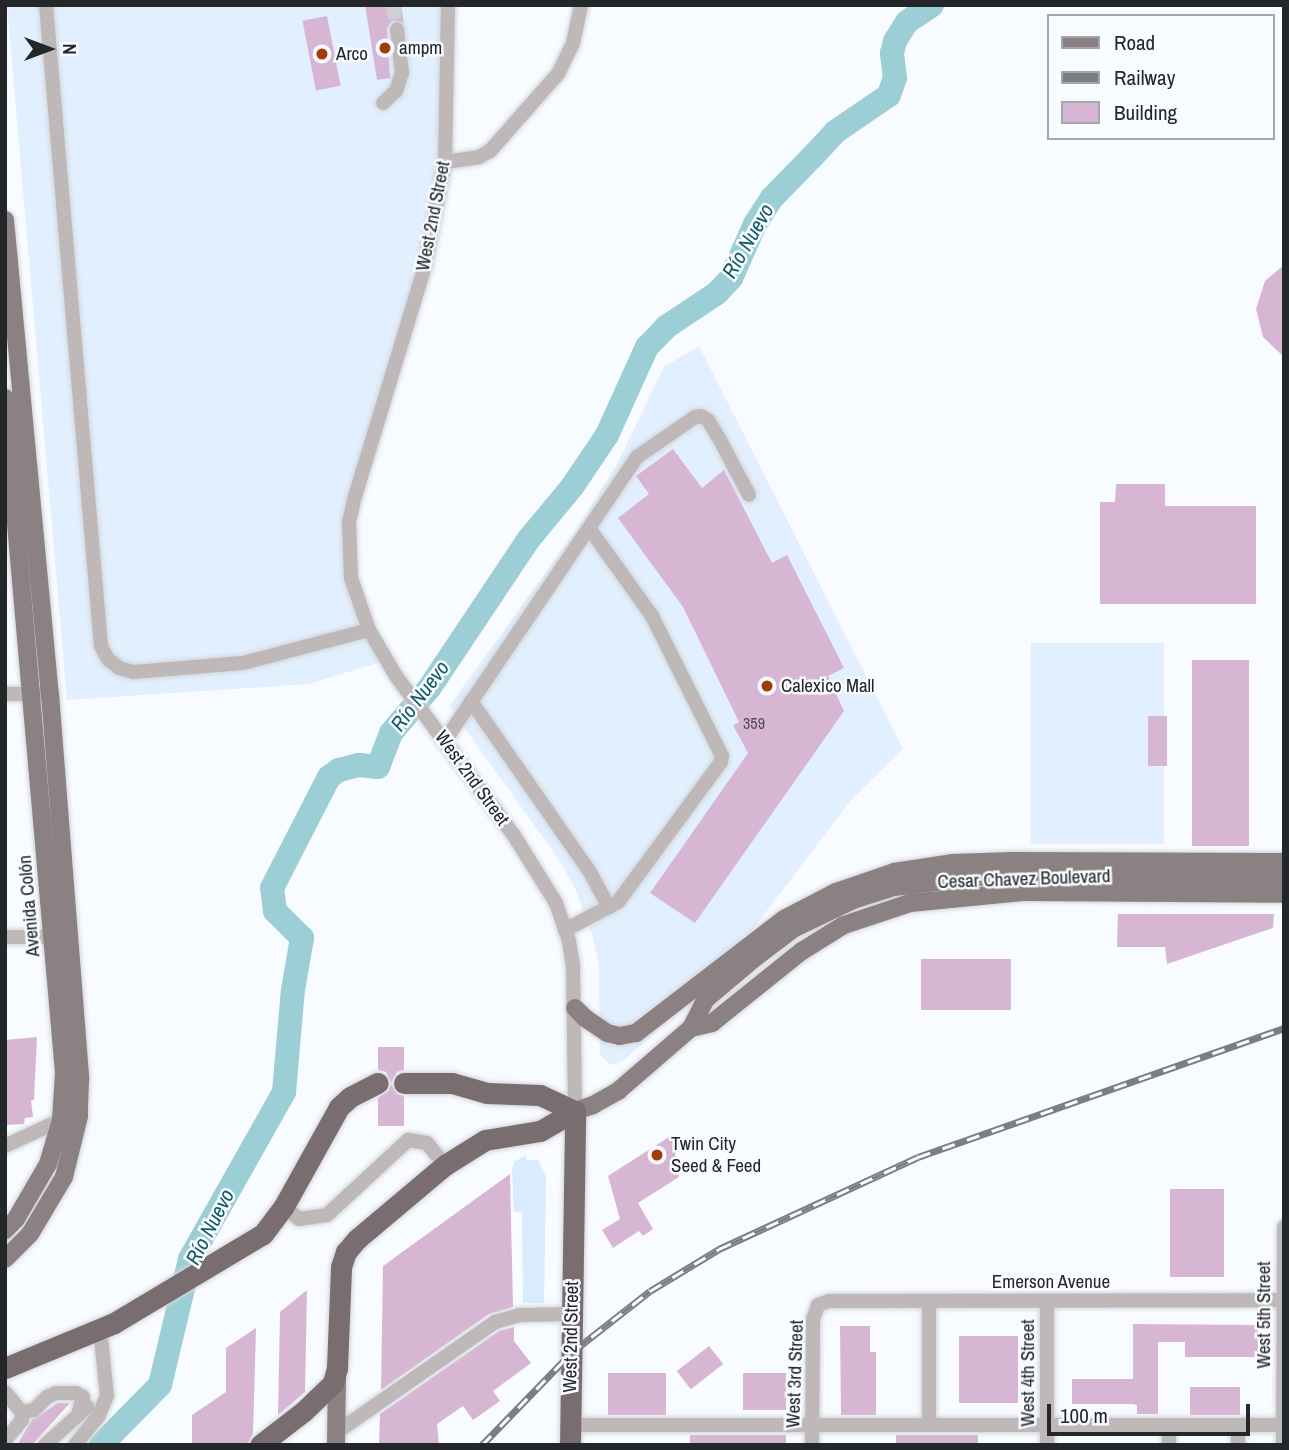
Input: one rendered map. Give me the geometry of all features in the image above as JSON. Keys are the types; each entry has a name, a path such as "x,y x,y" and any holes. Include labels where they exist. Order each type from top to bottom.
{"highway":[{"path":"5,1367 141,1308 263,1234 284,1206 339,1107 350,1097 378,1083"},
{"path":"404,1083 452,1083 487,1093 540,1095 575,1111"},
{"name":"Cesar Chavez Boulevard","path":"337,1368 338,1280 346,1252 357,1239 445,1165 485,1140 540,1131 575,1111"},
{"name":"West 2nd Street","path":"570,1435 575,1111"},
{"path":"260,1445 330,1388 337,1368"}],"main road":[{"path":"5,220 41,694"},
{"name":"Avenida Colón","path":"5,398 41,694 80,1079 79,1116 64,1177 30,1234 5,1259"},
{"name":"Avenida Colón","path":"5,1230 16,1219 48,1164 61,1120 64,1073 52,937 41,694"},
{"path":"575,1008 607,1032 620,1036 636,1033 784,919 836,892 894,872 953,863 1012,861 1284,862"},
{"name":"Cesar Chavez Boulevard","path":"575,1111 593,1105 618,1091 691,1028 706,999 793,929 853,900 894,887 987,876 1284,876"},
{"name":"Cesar Chavez Boulevard","path":"691,1028 712,1023 802,951 844,925 910,903 1022,892 1284,894"},
{"path":"337,1368 337,1438"}],"street":[{"path":"46,5 102,646 108,659 119,668 133,672 243,663 369,630"},
{"name":"West 2nd Street","path":"448,5 445,162 425,266 349,523 351,578 369,630 397,676 446,739 547,886 565,930 573,965 575,1111"},
{"path":"445,162 479,157 490,151 558,74 573,43 581,5"},
{"path":"383,103 396,91 402,72 397,29"},
{"path":"446,739 637,457 695,417 708,420 750,495"},
{"path":"565,930 609,907 627,890 721,762 722,756 652,616 589,527"},
{"path":"5,694 41,694"},
{"path":"471,701 590,872 609,907"},
{"path":"5,937 52,937"},
{"path":"5,1146 61,1120"},
{"path":"284,1206 299,1220 327,1216 408,1140 427,1143 445,1165"},
{"name":"West 5th Street","path":"1283,1445 1284,1227"},
{"name":"Emerson Avenue","path":"818,1305 829,1301 1284,1300"},
{"path":"929,1301 929,1425"},
{"name":"West 4th Street","path":"1047,1301 1048,1445"},
{"name":"West 3rd Street","path":"812,1445 813,1319 818,1305"},
{"path":"337,1438 495,1322 519,1315 571,1314"},
{"path":"75,1445 98,1417 107,1396 107,1325"},
{"path":"5,1392 22,1412 22,1420 5,1440"},
{"path":"22,1412 34,1409 56,1393 76,1392 83,1397 79,1411"},
{"path":"45,1445 79,1411 107,1396"},
{"path":"570,1435 812,1425 1283,1425"},
{"path":"1169,1425 1169,1445"},
{"path":"1238,1425 1238,1445"}],"shaded area":[{"path":"7,5 448,5 449,65 433,232 355,496 351,578 387,660 309,684 67,700"},
{"name":"Calexico Mall","path":"699,346 903,749 851,800 716,978 623,1061 610,1065 600,1055 599,966 593,937 575,888 559,860 449,706 576,531 616,466 664,367"},
{"path":"1031,643 1164,643 1164,844 1031,844"},
{"path":"526,1155 526,1160 538,1160 546,1177 544,1303 523,1303 522,1212 514,1212 512,1169 514,1162"}],"building":[{"name":"ampm","path":"365,5 401,5 404,23 392,21 387,29 390,78 377,80"},
{"path":"327,16 341,86 316,90 302,21"},
{"path":"1284,265 1284,357 1263,337 1256,309 1265,281"},
{"name":"Calexico Mall","path":"673,449 702,488 724,470 772,563 787,555 844,668 828,676 844,711 695,923 650,893 748,753 733,725 739,722 683,607 618,518 649,494 636,476"},
{"path":"1116,484 1165,484 1165,506 1256,506 1256,604 1100,604 1100,502 1115,502"},
{"path":"1192,660 1249,660 1249,846 1192,846"},
{"path":"1148,716 1167,716 1167,766 1148,766"},
{"path":"1118,914 1274,914 1273,928 1167,964 1165,947 1117,947"},
{"path":"921,959 1011,959 1011,1010 921,1010"},
{"path":"37,1037 34,1100 31,1100 33,1117 25,1118 24,1124 5,1125 5,1040"},
{"path":"378,1047 404,1047 404,1070 397,1072 391,1083 386,1072 378,1070"},
{"path":"391,1084 397,1094 404,1096 404,1126 378,1126 378,1098 388,1091"},
{"name":"Twin City Seed & Feed","path":"672,1135 679,1177 638,1203 653,1229 643,1236 639,1231 613,1248 602,1230 620,1219 608,1176"},
{"path":"510,1174 513,1307 489,1314 381,1390 383,1266"},
{"path":"1170,1189 1224,1189 1224,1277 1170,1277"},
{"path":"307,1290 305,1392 278,1415 280,1312"},
{"path":"1133,1324 1258,1325 1258,1357 1185,1357 1185,1342 1158,1342 1158,1414 1137,1414 1137,1405 1132,1404 1072,1404 1072,1379 1133,1379"},
{"path":"840,1326 870,1326 870,1352 876,1352 876,1415 841,1415"},
{"path":"514,1327 514,1341 531,1363 493,1391 500,1401 473,1420 463,1406 437,1424 439,1445 379,1445 380,1414 499,1331"},
{"path":"256,1328 253,1434 247,1445 192,1445 192,1415 226,1392 226,1348"},
{"path":"959,1336 1018,1336 1018,1403 959,1403"},
{"path":"709,1346 723,1364 691,1389 677,1371"},
{"path":"608,1373 666,1373 666,1415 608,1415"},
{"path":"743,1373 786,1373 786,1410 743,1410"},
{"path":"1190,1387 1240,1387 1240,1415 1190,1415"},
{"path":"58,1403 70,1403 32,1445 17,1445 32,1420"},
{"path":"690,1435 786,1435 786,1445 690,1445"},
{"path":"896,1435 978,1435 978,1445 896,1445"}],"waterway":[{"name":"Río Nuevo","path":"101,1445 160,1385 190,1259 284,1092 293,990 302,938 275,911 272,888 329,777 339,770 359,765 378,767 391,733 430,687 528,540 572,487 607,435 647,347 666,327 717,293 731,278 755,224 772,198 835,132 889,95 895,78 892,53 895,41 907,22 932,5"}],"tunnel":[{"path":"393,5 397,29"}],"railway":[{"path":"482,1445 571,1353 650,1291 719,1249 918,1157 1284,1028"}],"place":[{"name":"ampm","path":"385,48"},
{"name":"Arco","path":"322,54"},
{"name":"Calexico Mall","path":"767,686"},
{"name":"Twin City Seed & Feed","path":"657,1155"}]}
